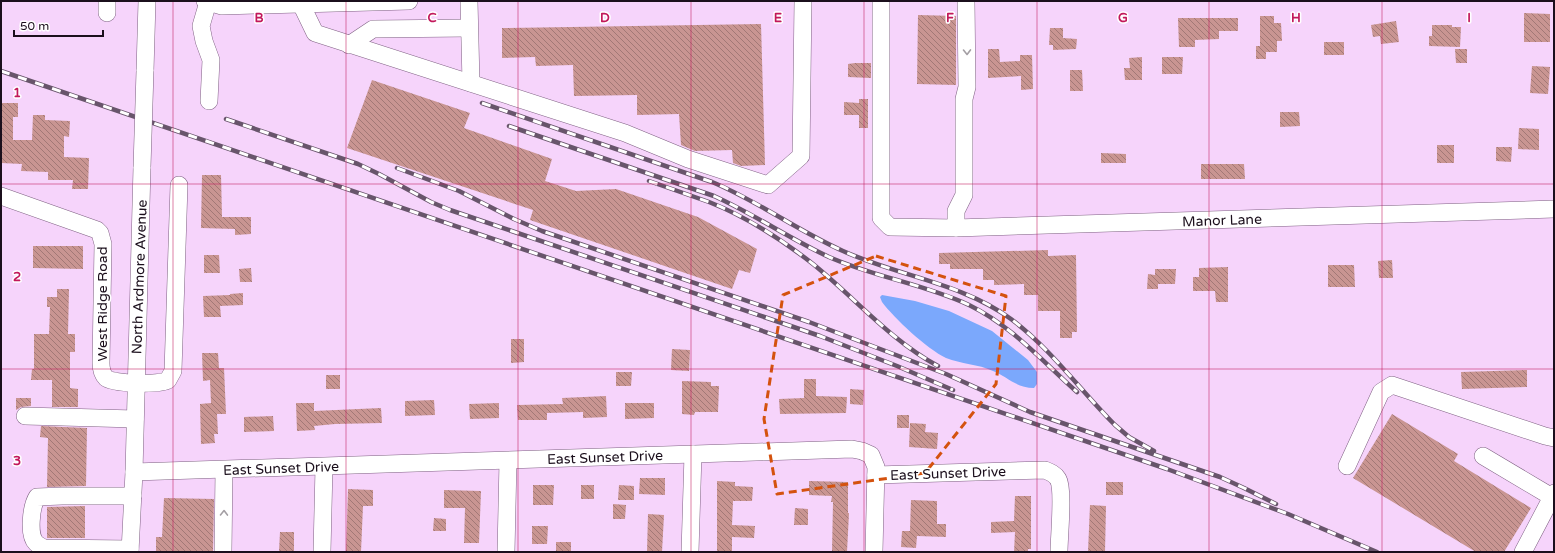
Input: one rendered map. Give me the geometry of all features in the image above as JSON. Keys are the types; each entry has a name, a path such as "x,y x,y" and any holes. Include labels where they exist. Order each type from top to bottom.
{"street":[{"name":"North Ardmore Avenue","path":"130,551 134,472 146,1"},
{"path":"209,101 211,60 200,26 206,2 222,6 409,1"},
{"path":"469,1 471,83"},
{"path":"301,4 315,33 625,133 688,159 768,185 801,156 802,1"},
{"name":"Manor Lane","path":"881,1 881,218 890,227 956,228 1554,209"},
{"path":"956,228 956,211 964,195 964,99 967,87 966,9"},
{"path":"349,44 373,29 469,28"},
{"path":"136,383 165,382 173,371 179,185"},
{"name":"West Ridge Road","path":"1,196 92,227 100,233 103,244 101,369 106,379 111,381 136,383"},
{"path":"1347,466 1381,392 1392,385 1554,438"},
{"path":"25,416 135,419"},
{"name":"East Sunset Drive","path":"134,472 852,449 871,455 876,467 876,475 1045,470 1052,473 1058,477 1061,490 1059,552"},
{"path":"690,552 693,454"},
{"path":"1483,456 1553,495 1522,552"},
{"path":"506,552 508,461"},
{"path":"322,552 324,467"},
{"path":"223,552 224,470"},
{"path":"874,552 876,475"},
{"path":"130,551 44,548 36,544 32,538 31,521 33,504 36,498 49,496 133,496"}],"highlighted area":[{"path":"876,256 1006,296 996,384 925,473 777,494 764,419 783,295"}],"water":[{"path":"882,295 915,301 949,311 992,331 1028,360 1037,372 1037,384 1034,388 1028,388 1012,382 998,373 975,365 952,360 938,354 911,333 894,316 882,302 880,297"}],"building":[{"path":"1524,13 1550,14 1550,42 1524,42"},
{"path":"918,15 956,16 956,85 917,84"},
{"path":"1260,16 1274,16 1274,23 1281,23 1282,41 1277,41 1277,52 1266,52 1266,59 1256,59 1256,46 1260,46"},
{"path":"1178,18 1238,18 1238,31 1219,31 1219,39 1195,40 1195,47 1179,47"},
{"path":"1396,21 1399,42 1381,44 1380,36 1373,37 1371,25"},
{"path":"761,24 765,165 741,166 733,163 732,150 695,151 681,145 679,114 637,115 637,95 574,96 573,65 536,66 535,57 502,58 502,28"},
{"path":"1432,25 1452,25 1452,27 1461,27 1460,47 1429,46 1429,36 1432,36"},
{"path":"1050,28 1063,28 1063,38 1077,39 1076,49 1053,50 1053,45 1049,45"},
{"path":"1324,42 1344,42 1344,55 1324,55"},
{"path":"988,49 999,49 1000,62 1020,61 1020,55 1032,55 1033,89 1021,90 1021,76 988,78"},
{"path":"1455,49 1467,49 1467,63 1456,63"},
{"path":"1142,57 1142,80 1125,80 1124,68 1130,68 1129,58"},
{"path":"1162,57 1183,57 1182,74 1162,74"},
{"path":"871,63 871,78 848,77 848,64"},
{"path":"1532,66 1550,67 1548,94 1530,93"},
{"path":"1070,70 1082,70 1083,91 1070,91"},
{"path":"372,80 470,113 464,128 552,159 545,181 576,191 616,189 698,217 757,249 750,273 739,270 732,289 530,220 533,210 347,148"},
{"path":"859,99 868,99 868,128 859,128 859,115 844,115 844,102 859,103"},
{"path":"2,103 18,103 18,117 13,117 13,140 32,140 33,115 45,115 45,120 70,121 69,137 64,136 64,157 89,158 88,189 72,189 73,180 48,180 48,172 21,171 22,164 1,163"},
{"path":"1280,112 1299,112 1300,126 1280,127"},
{"path":"1519,128 1539,129 1539,150 1518,149"},
{"path":"1437,145 1454,145 1454,163 1437,163"},
{"path":"1496,147 1512,147 1511,162 1496,161"},
{"path":"1101,153 1126,154 1126,163 1101,163"},
{"path":"1201,164 1244,164 1245,179 1201,179"},
{"path":"202,175 221,175 222,217 251,217 251,234 235,235 235,229 201,228"},
{"path":"33,246 83,246 83,269 33,268"},
{"path":"1048,250 1048,256 1076,255 1077,332 1072,332 1072,338 1060,338 1060,311 1038,311 1038,295 1024,295 1024,284 994,285 994,280 983,280 983,269 950,269 950,264 939,264 939,253"},
{"path":"204,255 219,255 220,273 204,273"},
{"path":"1392,260 1393,278 1379,278 1378,261"},
{"path":"1328,265 1354,265 1355,287 1328,287"},
{"path":"1228,267 1228,302 1216,302 1215,291 1193,291 1193,277 1199,277 1199,268"},
{"path":"251,268 252,282 240,282 239,269"},
{"path":"1155,269 1176,269 1175,284 1158,284 1158,289 1147,289 1148,274 1155,275"},
{"path":"57,289 69,289 68,334 75,334 75,352 70,352 70,388 78,389 78,407 52,407 52,380 31,380 32,369 34,369 34,334 49,334 50,307 47,307 47,297 57,297"},
{"path":"243,293 243,305 220,306 221,317 204,317 203,296"},
{"path":"511,339 524,339 524,362 511,363"},
{"path":"672,349 690,350 689,371 671,370"},
{"path":"202,353 218,353 219,368 224,368 226,414 217,414 218,434 214,434 215,443 201,444 200,404 211,403 210,380 203,381"},
{"path":"1527,370 1527,387 1462,389 1461,372"},
{"path":"616,372 632,372 631,386 616,386"},
{"path":"326,375 340,375 340,389 326,389"},
{"path":"804,379 816,379 816,396 847,397 846,413 780,414 779,399 804,398"},
{"path":"682,381 711,382 711,386 719,386 718,412 695,412 694,415 682,414"},
{"path":"850,389 864,390 863,405 850,404"},
{"path":"606,396 607,417 583,418 583,412 547,413 547,420 518,420 517,405 563,404 562,398"},
{"path":"16,398 31,398 31,406 21,407 16,410"},
{"path":"434,400 435,415 405,416 405,401"},
{"path":"296,403 314,403 314,411 381,408 382,423 335,424 314,426 315,430 297,431"},
{"path":"499,403 499,418 470,419 469,404"},
{"path":"625,403 654,403 654,418 625,419"},
{"path":"1392,414 1458,454 1454,461 1531,508 1504,552 1476,552 1353,478"},
{"path":"897,415 909,415 909,428 897,428"},
{"path":"273,416 274,431 244,432 244,417"},
{"path":"910,423 926,424 925,432 938,433 937,449 909,447"},
{"path":"41,426 87,428 86,486 47,487 48,438 40,437"},
{"path":"640,478 665,478 665,495 639,494"},
{"path":"717,481 735,482 735,486 753,487 752,501 733,501 732,525 755,526 754,538 732,537 732,552 717,552"},
{"path":"809,481 848,482 849,513 847,552 832,552 832,496 809,495"},
{"path":"1106,482 1123,482 1123,495 1106,495"},
{"path":"533,485 554,485 553,505 533,505"},
{"path":"581,485 594,485 594,499 581,499"},
{"path":"619,485 634,486 634,500 618,500"},
{"path":"348,489 373,490 373,506 363,506 361,552 346,551"},
{"path":"444,490 481,491 479,543 464,543 465,508 444,508"},
{"path":"1015,496 1031,496 1031,549 1028,549 1028,552 1014,552 1015,532 991,533 991,522 1014,521"},
{"path":"164,498 214,499 213,552 156,552 156,537 162,537"},
{"path":"911,500 937,501 937,524 946,524 946,537 917,536 916,548 901,547 902,531 910,531"},
{"path":"613,504 626,505 625,519 613,519"},
{"path":"1090,505 1106,506 1105,552 1088,552"},
{"path":"85,506 85,538 47,538 47,507"},
{"path":"795,508 808,509 808,525 794,525"},
{"path":"648,514 664,515 662,552 647,552"},
{"path":"434,518 446,519 446,531 433,531"},
{"path":"532,526 548,526 547,544 532,544"},
{"path":"280,532 294,532 294,552 279,551"},
{"path":"556,542 571,542 571,552 556,552"}],"railway":[{"path":"1,71 1167,469 1288,514 1377,552"},
{"path":"482,103 712,182 746,198 843,251 864,260 951,288 992,307 1011,319 1039,343 1115,425 1129,437 1154,451"},
{"path":"226,119 358,164 431,202 450,210 820,336 953,390"},
{"path":"509,126 714,196 829,257 864,270 934,291 969,305 985,313 1013,334 1077,392"},
{"path":"397,168 459,191 514,219 542,231 809,322 946,374 1030,412 1220,477 1276,504"},
{"path":"649,181 709,202 737,214 776,237 813,264 904,344 938,366"}]}
